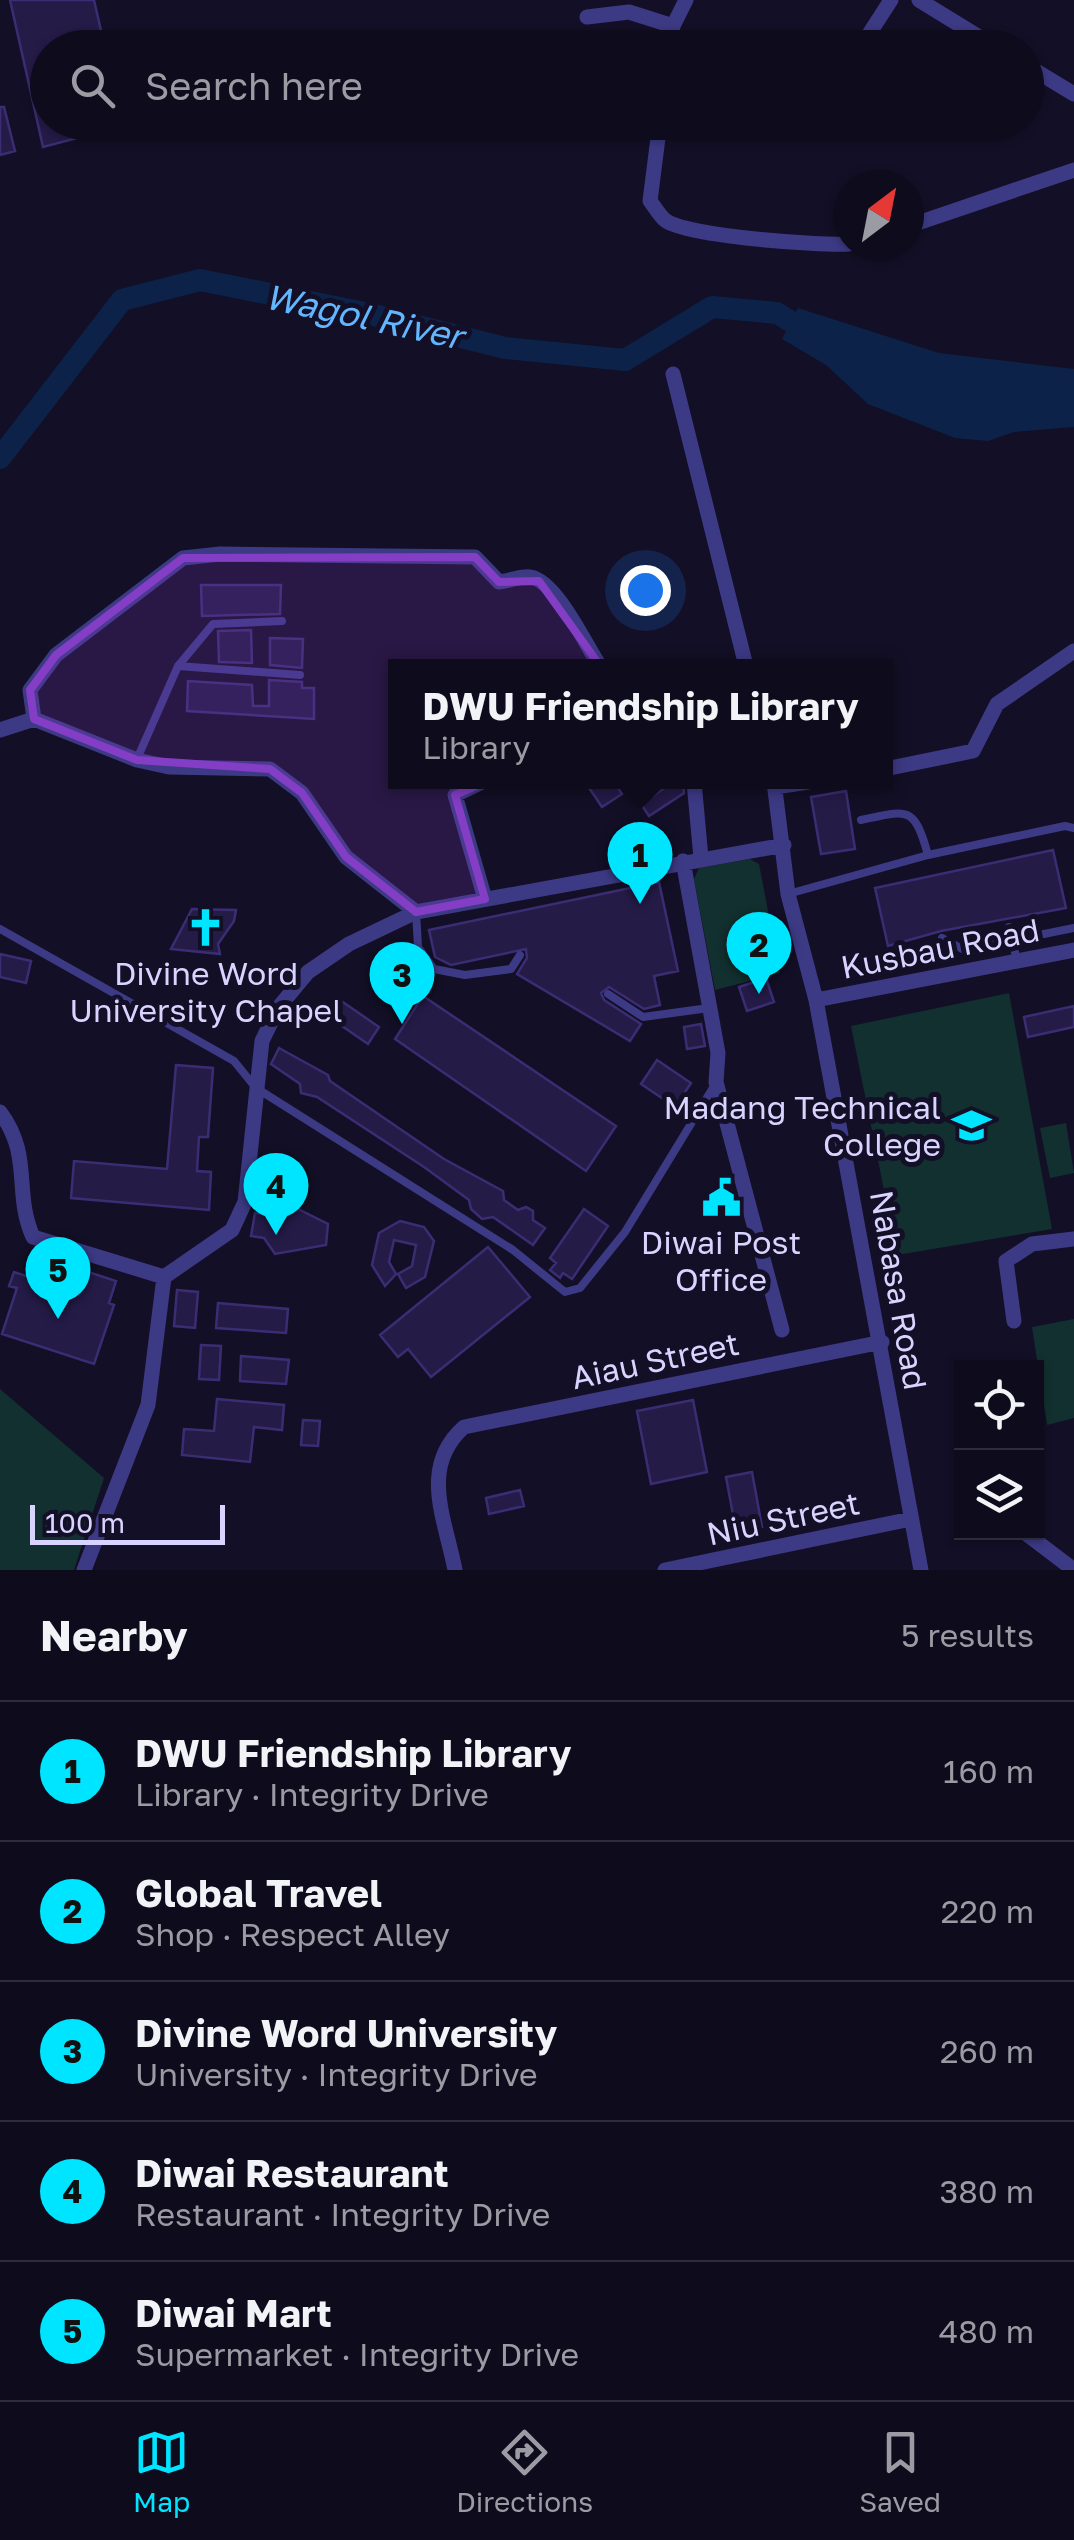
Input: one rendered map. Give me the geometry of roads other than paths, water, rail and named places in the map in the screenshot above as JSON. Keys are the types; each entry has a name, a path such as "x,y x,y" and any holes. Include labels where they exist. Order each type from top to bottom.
{"street":[{"path":"672,30 686,0"},
{"path":"872,30 891,0"},
{"path":"919,0 968,30"},
{"path":"587,17 629,12 673,26"},
{"path":"1044,76 1074,94"},
{"path":"658,140 650,201 666,222 691,230 834,245"},
{"path":"924,221 1074,170"},
{"path":"672,374 744,659"},
{"path":"34,719 30,690 56,656 183,558 220,554 475,557 499,582 528,576 539,581 572,618 596,659"},
{"path":"893,767 973,751 997,704 1074,651"},
{"path":"0,730 34,719 137,760 169,766 270,769 302,793 346,858 416,912"},
{"path":"467,789 454,795 484,899"},
{"path":"695,789 701,858"},
{"name":"Nabasa Road","path":"775,789 788,894 816,1000 921,1570"},
{"path":"84,1570 148,1405 164,1277 232,1230 245,1202 262,1041 278,1008 308,972 349,944 416,912 784,845"},
{"path":"683,861 718,1054 716,1082 782,1330"},
{"name":"Kusbau Road","path":"816,1000 1074,950"},
{"path":"0,1112 16,1134 23,1161 23,1215 32,1237 164,1277"},
{"path":"1014,1320 1006,1260 1032,1244 1074,1239"},
{"name":"Aiau Street","path":"456,1570 436,1473 445,1444 464,1427 882,1342"},
{"name":"Niu Street","path":"665,1570 911,1519"},
{"path":"1035,1540 1074,1570"}],"lane":[{"path":"137,760 178,666 213,624 282,621"},
{"path":"178,666 300,675"},
{"path":"860,820 902,812 911,815 918,822 928,855"},
{"path":"788,894 928,855 1074,828"},
{"path":"416,912 418,947 434,969 465,975 511,970 520,955"},
{"path":"1010,927 1018,962"},
{"path":"0,928 234,1061 256,1088 514,1250 565,1292 580,1288 626,1232 716,1082"},
{"path":"942,938 964,950 1074,928"},
{"path":"608,994 643,1017 708,1008"}],"water":[{"path":"798,308 939,353 1074,369 1074,427 1014,432 988,441 955,438 868,404 826,365 782,339"}],"waterway":[{"name":"Wagol River","path":"0,458 122,300 200,280 370,314 505,348 625,360 712,307 777,313 790,321"}],"place":[{"name":"DWU Friendship Library","path":"640,904"},
{"name":"Divine Word University Chapel","path":"206,928"},
{"name":"Global Travel","path":"759,994"},
{"name":"Divine Word University","path":"402,1024"},
{"name":"Madang Technical College","path":"971,1125"},
{"name":"Diwai Post Office","path":"721,1197"},
{"name":"Diwai Restaurant","path":"276,1235"},
{"name":"Diwai Mart","path":"58,1319"}]}
